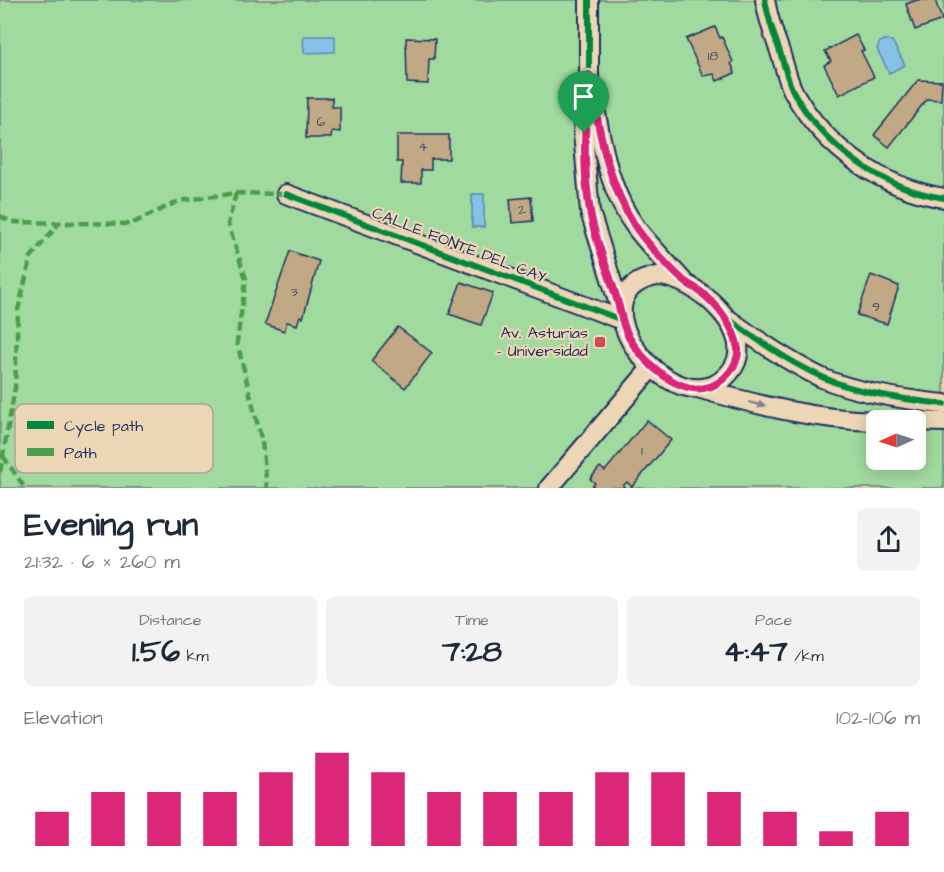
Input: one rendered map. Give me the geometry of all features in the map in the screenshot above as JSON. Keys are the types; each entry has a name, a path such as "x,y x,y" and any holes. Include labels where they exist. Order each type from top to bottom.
{"street":[{"path":"589,0 589,75 584,133 590,212 632,344 652,367 671,381 689,388 701,389 755,404 866,420"},
{"path":"765,0 768,16 794,92 828,138 871,173 920,194 944,198"},
{"path":"589,75 604,157 616,190 636,227 683,281"},
{"name":"CALLE FONTE DEL CAY","path":"286,194 622,317"},
{"path":"622,317 625,296 637,282 657,276 668,276 683,281 698,290 724,316 767,347 824,378 892,398 944,404"},
{"path":"701,389 723,380 734,368 738,352 735,335 724,316"},
{"path":"549,488 652,367"},
{"path":"926,421 944,422"}],"green space":[{"path":"0,0 944,0 944,488 0,488"}],"water":[{"path":"303,36 335,36 335,52 304,53"},
{"path":"892,41 905,65 889,73 877,49 880,42"},
{"path":"472,194 484,194 484,227 472,227"}],"building":[{"path":"917,0 935,0 942,20 915,30 906,4"},
{"path":"715,27 733,62 731,63 735,73 717,81 714,74 703,76 686,39"},
{"path":"856,35 874,77 839,95 824,65 831,61 825,51"},
{"path":"406,38 435,39 434,59 429,59 428,84 407,83"},
{"path":"918,80 942,81 941,100 927,99 889,147 874,135"},
{"path":"307,98 332,98 332,107 340,107 340,132 332,131 331,138 306,138"},
{"path":"397,135 449,135 449,159 431,159 431,170 421,170 421,183 401,183 402,162 397,162"},
{"path":"531,197 533,221 512,223 510,199"},
{"path":"290,251 319,261 303,318 300,316 297,325 287,322 284,331 265,324"},
{"path":"871,275 899,286 887,324 857,315"},
{"path":"461,282 493,293 481,325 449,314"},
{"path":"398,327 432,353 405,388 371,361"},
{"path":"647,420 671,440 632,487 627,482 623,486 626,488 591,488 595,483 590,479 600,467 605,471"}],"marked path":[{"path":"236,193 228,224 246,279 237,342 262,442 267,488"},
{"path":"0,216 11,222 131,224 179,201 236,193 286,194"},
{"path":"0,472 15,388 18,310 31,257 60,222"},
{"path":"3,456 25,488"}],"cycle path":[{"path":"589,0 589,75 583,133 590,212 622,314"},
{"path":"765,0 787,77 794,93 822,131 839,148 877,175 921,193 944,198"},
{"path":"286,194 622,320"},
{"path":"724,316 784,357 835,383 882,395 944,404"}],"place":[{"name":"Av. Asturias - Universidad","path":"600,342"}],"route":[{"path":"589,75 604,157 616,190 636,227 683,281 716,305 735,335 738,352 734,368 723,380 713,386 701,389 689,388 665,378 632,344 622,320 590,212 584,133 589,75"}]}
